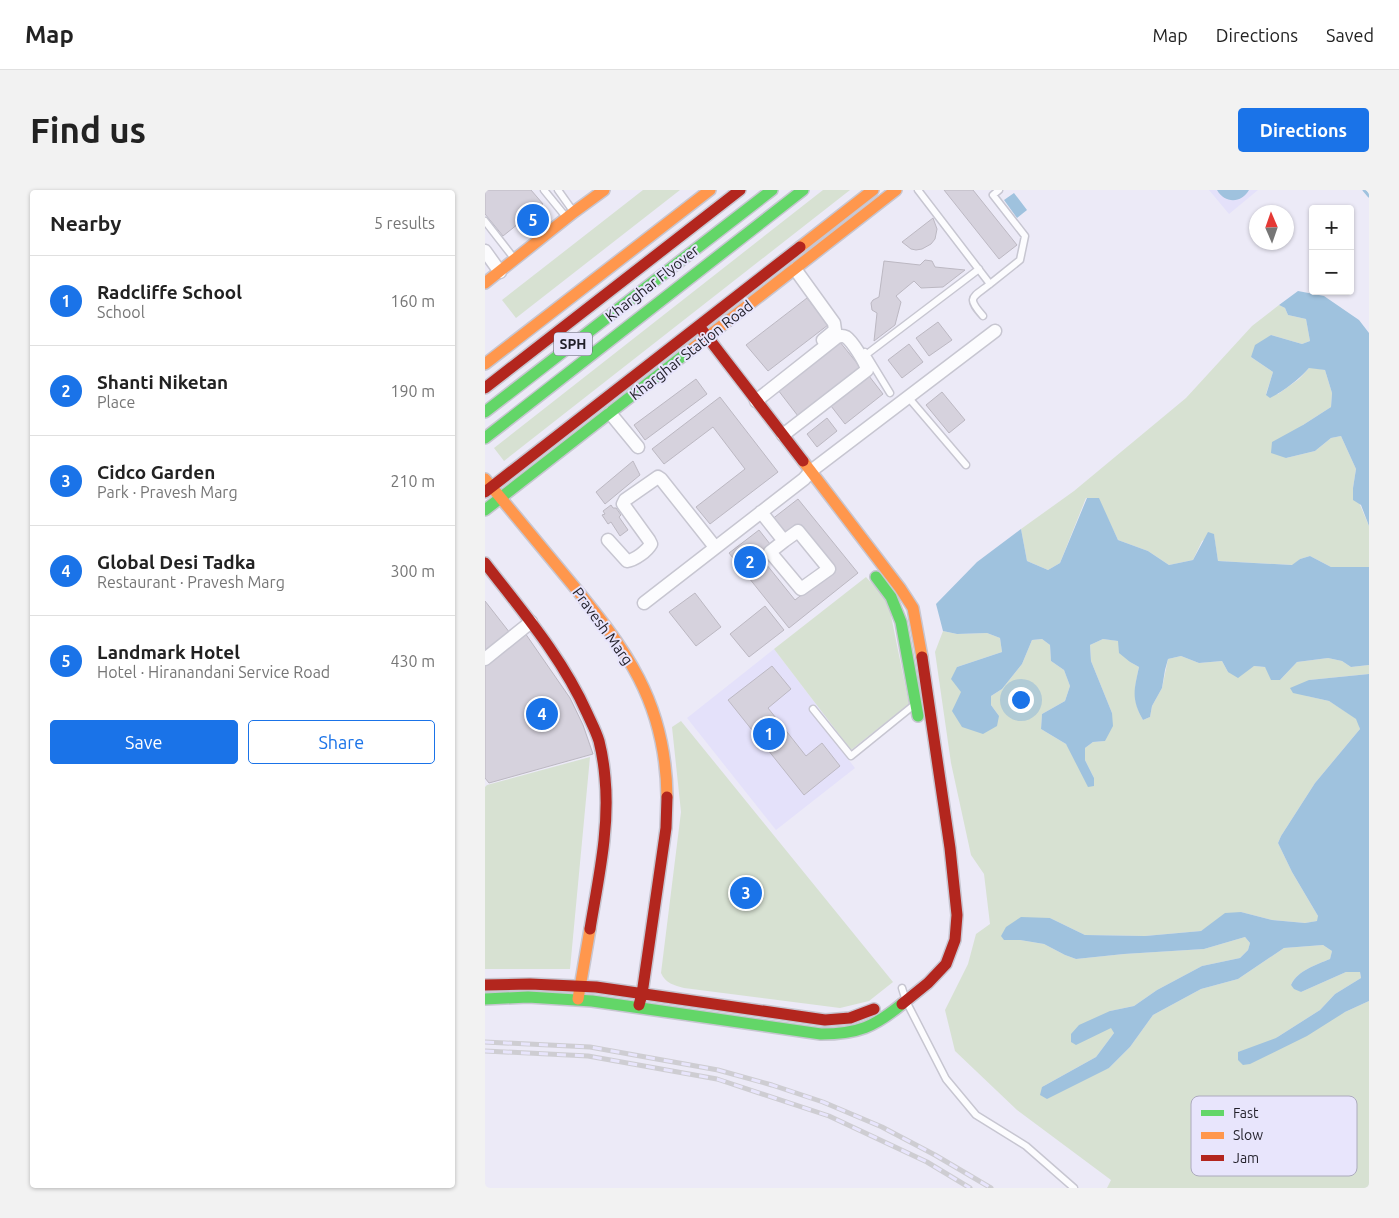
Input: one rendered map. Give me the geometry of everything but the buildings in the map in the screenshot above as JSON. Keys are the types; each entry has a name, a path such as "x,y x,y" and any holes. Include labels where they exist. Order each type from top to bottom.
{"main road":[{"path":"485,364 710,190"},
{"name":"Kharghar Flyover","path":"485,388 740,190"},
{"name":"Kharghar Flyover","path":"485,412 772,190"},
{"path":"485,438 803,190"},
{"name":"Kharghar Station Road","path":"487,486 696,329 873,190"},
{"name":"Kharghar Station Road","path":"485,510 896,190"},
{"path":"485,283 601,191"},
{"path":"485,999 528,997 577,1000 821,1034 853,1032 887,1016 928,984 946,964 955,940 957,915 950,848 916,619 907,597 807,475 696,329"},
{"path":"704,340 755,398 783,435 845,534"},
{"name":"Pravesh Marg","path":"487,486 501,498 589,604 625,652 649,698 664,749 668,802 666,828 643,994 638,1007"},
{"path":"485,563 559,661 583,702 598,740 606,781 607,801 603,848 581,986 577,1000"},
{"path":"868,565 891,597 898,614 903,632 919,723"},
{"path":"485,985 581,986 825,1020 861,1016 881,1005"}],"street":[{"path":"485,251 500,272"},
{"path":"755,398 835,330 834,323 795,269"},
{"path":"644,603 908,396 995,331"},
{"path":"755,398 837,337 847,338 854,347 867,370 783,435"},
{"path":"610,413 638,447"},
{"path":"608,540 627,561 632,560 649,548 651,544 649,540 623,504 625,500 658,477 715,547"},
{"path":"761,512 784,541"},
{"path":"797,531 829,569 801,589 769,552 784,541 797,531"},
{"path":"485,659 531,622"}],"lane":[{"path":"544,190 570,215"},
{"path":"557,190 570,215"},
{"path":"918,190 989,284"},
{"path":"983,316 973,305 973,296 1021,260 1025,236 993,195 999,190"},
{"path":"485,220 515,259"},
{"path":"867,354 979,269"},
{"path":"848,332 867,354 890,393"},
{"path":"908,396 966,465"},
{"path":"813,709 851,756 916,704 928,698"},
{"path":"902,988 906,1001 945,1079 976,1115 1025,1146 1074,1188"}],"shaded area":[{"path":"1209,190 1258,190 1229,214"},
{"path":"774,649 851,750 845,755 855,768 776,830 687,718"}],"green space":[{"path":"643,190 680,190 516,318 502,300"},
{"path":"823,190 850,190 504,461 494,448"},
{"path":"1279,305 1285,308 1288,315 1306,319 1310,341 1302,344 1271,335 1251,357 1273,372 1266,394 1278,394 1299,379 1310,367 1325,370 1332,393 1331,407 1303,425 1286,458 1315,451 1331,438 1341,436 1356,469 1353,488 1369,526 1369,567 1331,567 1310,556 1300,559 1293,565 1218,561 1214,535 1202,541 1193,560 1169,565 1148,551 1118,540 1098,498 1086,498 1060,563 1048,570 1027,561 1021,529 1074,491 1186,398 1252,326"},
{"path":"866,577 888,601 909,704 851,750 774,649"},
{"path":"943,631 957,634 987,633 1000,638 1002,652 957,667 999,716 991,705 991,696 1002,689 1022,664 1032,640 1042,639 1050,645 1051,661 1064,670 1070,686 1065,701 1042,714 1041,729 1066,744 1094,778 1085,760 1085,748 1093,742 1105,741 1112,713 1091,661 1090,645 1103,639 1119,641 1130,662 1139,667 1135,695 1137,707 1143,720 1150,717 1152,706 1162,688 1168,659 1181,656 1199,663 1222,661 1228,672 1254,666 1265,667 1280,680 1297,662 1328,658 1342,661 1351,667 1369,665 1369,674 1309,680 1307,696 1329,701 1357,719 1360,729 1315,783 1278,843 1292,872 1318,916 1318,921 1305,923 1272,920 1241,912 1201,931 1145,936 1085,935 1050,918 1004,940 1020,940 1044,944 1076,959 1204,949 1245,937 1250,943 1248,950 1240,958 1202,966 1157,990 1134,1006 1110,1011 1114,1033 1096,1057 1042,1087 1109,1068 1130,1047 1153,1015 1201,989 1238,979 1284,948 1323,945 1332,951 1330,959 1298,975 1291,985 1301,992 1346,972 1360,972 1361,978 1335,994 1320,1010 1277,1038 1369,1001 1369,1188 1107,1188 1111,1180 1017,1110 955,1051 945,1010 968,964 976,934 990,924 984,874 971,855 951,763 935,652"},
{"path":"681,721 893,982 869,1001 840,1008 684,988 665,980 661,973 681,812 672,727"},
{"path":"590,757 570,969 485,969 485,787"}],"water":[{"path":"1217,190 1249,190 1238,199 1229,200 1220,195"},
{"path":"1014,193 1027,210 1017,218 1004,200"},
{"path":"1298,291 1309,293 1309,295 1324,296 1359,320 1369,333 1369,526 1361,505 1353,500 1356,469 1341,436 1331,438 1315,451 1286,458 1271,453 1272,442 1331,407 1332,393 1325,370 1309,368 1281,392 1270,398 1266,395 1273,372 1251,357 1255,345 1271,335 1302,344 1310,341 1306,319 1288,315 1285,308 1279,305"},
{"path":"1087,498 1099,498 1118,540 1148,551 1169,565 1193,560 1208,532 1214,534 1218,561 1292,565 1300,559 1310,556 1331,567 1369,567 1369,665 1351,667 1342,661 1328,658 1297,662 1280,680 1271,680 1265,667 1254,666 1238,678 1228,672 1222,661 1199,663 1181,656 1168,659 1162,688 1152,706 1150,717 1143,720 1135,700 1139,667 1119,653 1118,641 1103,639 1090,645 1091,661 1112,713 1113,726 1105,741 1093,742 1085,748 1085,760 1094,778 1094,786 1088,787 1066,744 1041,729 1042,714 1065,701 1070,686 1064,670 1051,661 1050,645 1042,639 1032,640 1022,664 1002,689 991,696 991,705 999,716 997,726 983,734 962,727 952,711 961,692 951,679 957,667 1002,652 1000,638 987,633 957,634 943,631 936,604 977,562 1021,529 1027,561 1048,570 1060,563"},
{"path":"1369,674 1369,1001 1345,1012 1307,1036 1250,1064 1243,1065 1238,1060 1238,1052 1276,1038 1320,1010 1335,994 1361,978 1360,972 1346,972 1301,992 1294,989 1291,985 1294,980 1308,969 1330,959 1332,951 1323,945 1284,948 1238,979 1201,989 1153,1015 1130,1047 1109,1068 1047,1099 1040,1095 1042,1087 1096,1057 1114,1033 1111,1028 1076,1045 1071,1042 1071,1034 1079,1025 1110,1011 1134,1006 1157,990 1202,966 1240,958 1248,950 1250,943 1245,937 1204,949 1076,959 1044,944 1020,940 1004,940 1001,936 1006,927 1021,917 1050,918 1085,935 1145,936 1201,931 1225,913 1241,912 1272,920 1305,923 1317,921 1318,916 1292,872 1278,843 1315,783 1360,729 1356,719 1329,701 1293,693 1290,688 1309,680"}],"waterway":[{"path":"1364,190 1369,196"}],"railway":[{"path":"485,1042 590,1047 718,1070 772,1085 823,1102 882,1127 991,1188"},
{"path":"485,1051 588,1056 717,1079 829,1116 927,1162 970,1188"}],"traffic: fast":[{"path":"485,412 772,190"},
{"path":"485,438 803,190"},
{"path":"485,510 693,348"},
{"path":"876,577 891,597 901,622 918,716"},
{"path":"485,999 528,997 592,1001 821,1034 845,1033 865,1028 874,1024 902,1004"}],"traffic: slow":[{"path":"485,283 604,190"},
{"path":"485,364 710,190"},
{"path":"800,247 873,190"},
{"path":"693,348 896,190"},
{"path":"803,461 900,588 913,608 922,657"},
{"path":"485,479 588,604 624,653 639,678 659,732 665,763 667,797"},
{"path":"578,999 590,929"}],"traffic: jam":[{"path":"485,388 740,190"},
{"path":"485,492 800,247"},
{"path":"699,326 803,461"},
{"path":"485,563 527,617 566,673 577,692 599,741 605,778 606,816 605,835 590,929"},
{"path":"902,1004 928,983 946,964 955,940 957,915 950,848 922,657"},
{"path":"639,1005 666,828 667,797"},
{"path":"485,985 530,984 596,987 825,1020 850,1018 874,1009"}],"place":[{"name":"Landmark Hotel","path":"533,220"},
{"name":"Shanti Niketan","path":"750,562"},
{"name":"Global Desi Tadka","path":"542,714"},
{"name":"Radcliffe School","path":"769,734"},
{"name":"Cidco Garden","path":"746,893"}]}
